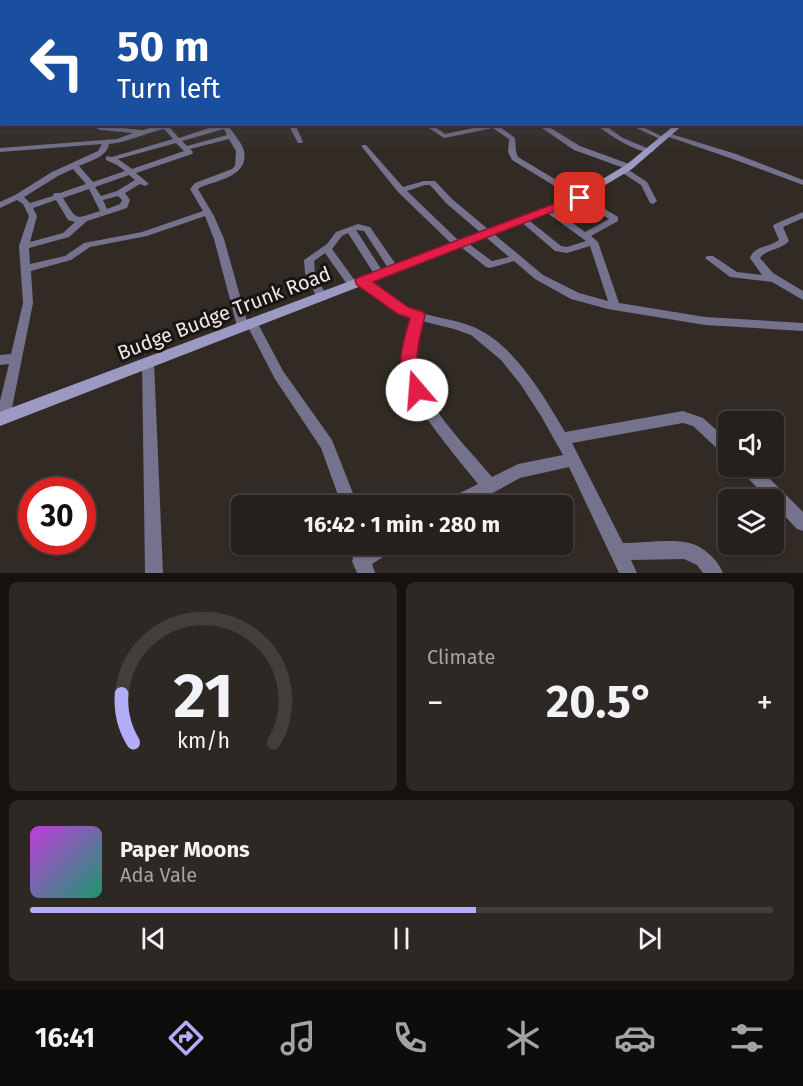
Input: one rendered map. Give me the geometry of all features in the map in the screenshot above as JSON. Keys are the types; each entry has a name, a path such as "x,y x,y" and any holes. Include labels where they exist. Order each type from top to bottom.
{"main road":[{"name":"Budge Budge Trunk Road","path":"1,418 580,198 627,169 679,126"}],"street":[{"path":"94,126 143,132"},
{"path":"0,150 106,143 169,126"},
{"path":"112,159 222,126"},
{"path":"227,126 240,151 239,167 235,171 194,187 219,239 247,325 327,445 346,495"},
{"path":"292,126 300,142"},
{"path":"429,126 444,136 493,126"},
{"path":"499,126 512,138 512,152 515,158 615,219 589,239 567,250 558,249 524,220"},
{"path":"542,126 577,148 627,169 644,184 653,201"},
{"path":"601,126 621,140 650,150"},
{"path":"636,126 733,156 803,183"},
{"path":"28,207 57,195 189,152 165,127"},
{"path":"186,148 232,136"},
{"path":"0,205 73,165 100,153 105,149 106,143"},
{"path":"364,146 401,190 460,244 490,265 515,258"},
{"path":"98,200 120,193 142,182 131,171 100,153"},
{"path":"73,165 89,179 105,212"},
{"path":"793,179 803,175"},
{"path":"401,190 432,183 515,258 554,287 575,297 705,321 803,327"},
{"path":"57,195 71,218 79,221 127,202 120,193"},
{"path":"1,418 28,303 24,246 26,234 33,220 28,207 18,197"},
{"path":"549,210 589,239 615,306"},
{"path":"25,269 68,258 87,245 144,234 207,212"},
{"path":"803,215 778,226 784,237 780,245 756,254 759,266 773,279 803,296"},
{"path":"24,246 66,235 74,230 79,221"},
{"path":"322,297 308,263 312,257 327,249 339,234 351,229 362,227 367,229 394,269"},
{"path":"351,229 380,274"},
{"path":"327,249 358,283 403,310 474,332 486,339 512,366 534,394 572,460 626,572"},
{"path":"710,258 730,274 773,279"},
{"path":"417,315 408,358 417,390 489,485"},
{"path":"0,360 14,358"},
{"path":"148,362 154,573"},
{"path":"560,439 683,417 698,422 718,440"},
{"path":"471,495 518,471 572,460"},
{"path":"757,477 803,523"},
{"path":"618,552 686,550 703,559 714,573"}],"route":[{"path":"417,390 408,358 417,315 385,299 362,281 580,198"}]}
